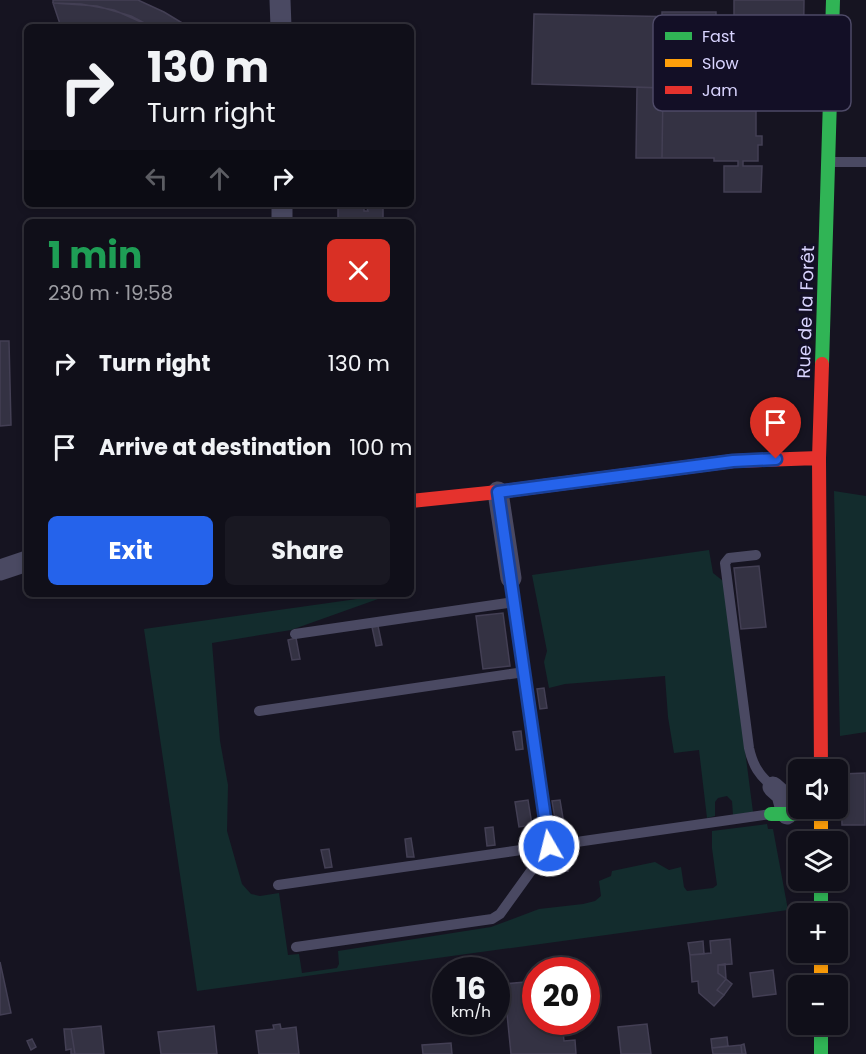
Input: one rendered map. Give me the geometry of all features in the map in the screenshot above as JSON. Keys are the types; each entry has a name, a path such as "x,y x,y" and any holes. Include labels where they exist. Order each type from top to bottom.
{"street":[{"path":"280,0 280,24"},
{"name":"Rue de la Forêt","path":"832,0 832,15"},
{"name":"Rue de la Forêt","path":"821,759 819,458 831,111"},
{"path":"414,501 733,461 819,458"},
{"path":"498,492 511,578"},
{"path":"0,570 24,562"},
{"path":"773,787 782,795 779,814 788,813"},
{"path":"821,1035 821,1054"}],"lane":[{"path":"830,162 866,162"},
{"path":"756,555 729,558 725,563 749,748 753,764 759,775 773,787"},
{"path":"296,947 492,919 500,914 549,846 511,578"},
{"path":"295,634 514,602"},
{"path":"259,711 524,672"},
{"path":"278,885 779,814"}],"green space":[{"path":"834,491 866,496 866,732 840,736"},
{"path":"709,550 713,573 723,581 753,812 733,815 732,801 727,796 718,798 715,802 715,816 707,818 699,750 674,753 665,676 565,684 549,688 544,662 547,651 532,575"},
{"path":"384,597 291,630 212,643 220,741 228,785 227,831 242,884 251,894 260,896 279,893 288,955 299,954 302,973 337,968 338,951 491,927 539,909 595,901 601,896 599,881 611,876 612,871 655,862 669,870 681,867 684,887 687,891 713,888 717,885 712,831 767,824 768,829 773,829 788,910 197,991 144,629"}],"building":[{"path":"53,0 138,0 184,24 145,24 114,10 81,4 53,3"},
{"path":"734,0 804,0 804,15 734,15"},
{"path":"53,3 97,6 131,16 146,24 60,24"},
{"path":"662,12 716,12 716,15 662,15"},
{"path":"534,14 653,16 653,88 532,84"},
{"path":"637,87 653,88 653,111 663,111 662,158 636,158"},
{"path":"663,111 756,111 756,136 762,136 762,145 758,145 758,161 743,161 743,166 762,166 761,192 724,192 724,166 738,166 738,161 714,161 714,158 662,158"},
{"path":"338,208 364,208 364,211 368,211 367,208 383,208 383,219 338,219"},
{"path":"414,247 415,247 414,293"},
{"path":"803,297 809,297 809,310 803,309"},
{"path":"0,341 9,341 11,425 0,426"},
{"path":"759,566 766,627 741,629 734,568"},
{"path":"503,613 510,666 483,669 476,616"},
{"path":"378,626 382,645 376,646 372,627"},
{"path":"296,638 300,659 292,660 288,640"},
{"path":"544,688 547,708 540,709 537,689"},
{"path":"521,731 523,749 516,750 513,732"},
{"path":"865,773 865,825 842,825 842,819 848,819 848,774"},
{"path":"528,800 532,825 519,827 515,802"},
{"path":"560,800 563,818 555,819 552,801"},
{"path":"493,827 495,845 487,846 485,828"},
{"path":"411,838 414,857 407,857 405,839"},
{"path":"329,849 332,867 325,868 321,850"},
{"path":"566,851 568,871 561,872 558,852"},
{"path":"730,939 732,964 718,965 718,973 726,979 717,990 724,995 714,1006 699,993 698,981 692,982 690,955 711,953 710,941"},
{"path":"703,941 704,954 690,955 688,943"},
{"path":"0,962 11,1013 0,1015"},
{"path":"725,964 726,979 718,973 718,965"},
{"path":"773,970 776,994 753,997 750,973"},
{"path":"726,979 732,984 724,995 717,990"},
{"path":"522,982 522,1035 563,1035 564,1041 575,1040 576,1054 511,1054 510,983"},
{"path":"280,1024 281,1029 296,1027 299,1054 259,1054 256,1031 274,1029 273,1025"},
{"path":"647,1024 651,1054 621,1054 618,1027"},
{"path":"101,1026 104,1054 75,1054 71,1029"},
{"path":"214,1026 217,1054 161,1054 158,1032"},
{"path":"64,1029 71,1029 75,1054 71,1054 71,1049 66,1050"},
{"path":"727,1037 728,1046 712,1048 711,1039"},
{"path":"32,1039 36,1047 31,1050 27,1041"},
{"path":"451,1043 452,1054 423,1054 422,1045"},
{"path":"744,1044 746,1054 742,1054 741,1045"},
{"path":"741,1045 742,1054 713,1054 712,1048"}],"traffic: fast":[{"path":"833,0 833,15"},
{"path":"822,364 830,111"},
{"path":"771,814 788,814"},
{"path":"821,891 821,903"},
{"path":"821,1035 821,1054"}],"traffic: slow":[{"path":"821,819 821,831"},
{"path":"821,963 821,975"}],"traffic: jam":[{"path":"821,759 819,458 822,364"},
{"path":"414,501 733,461 819,458"}],"route":[{"path":"549,846 498,492 733,461 776,459"}]}
